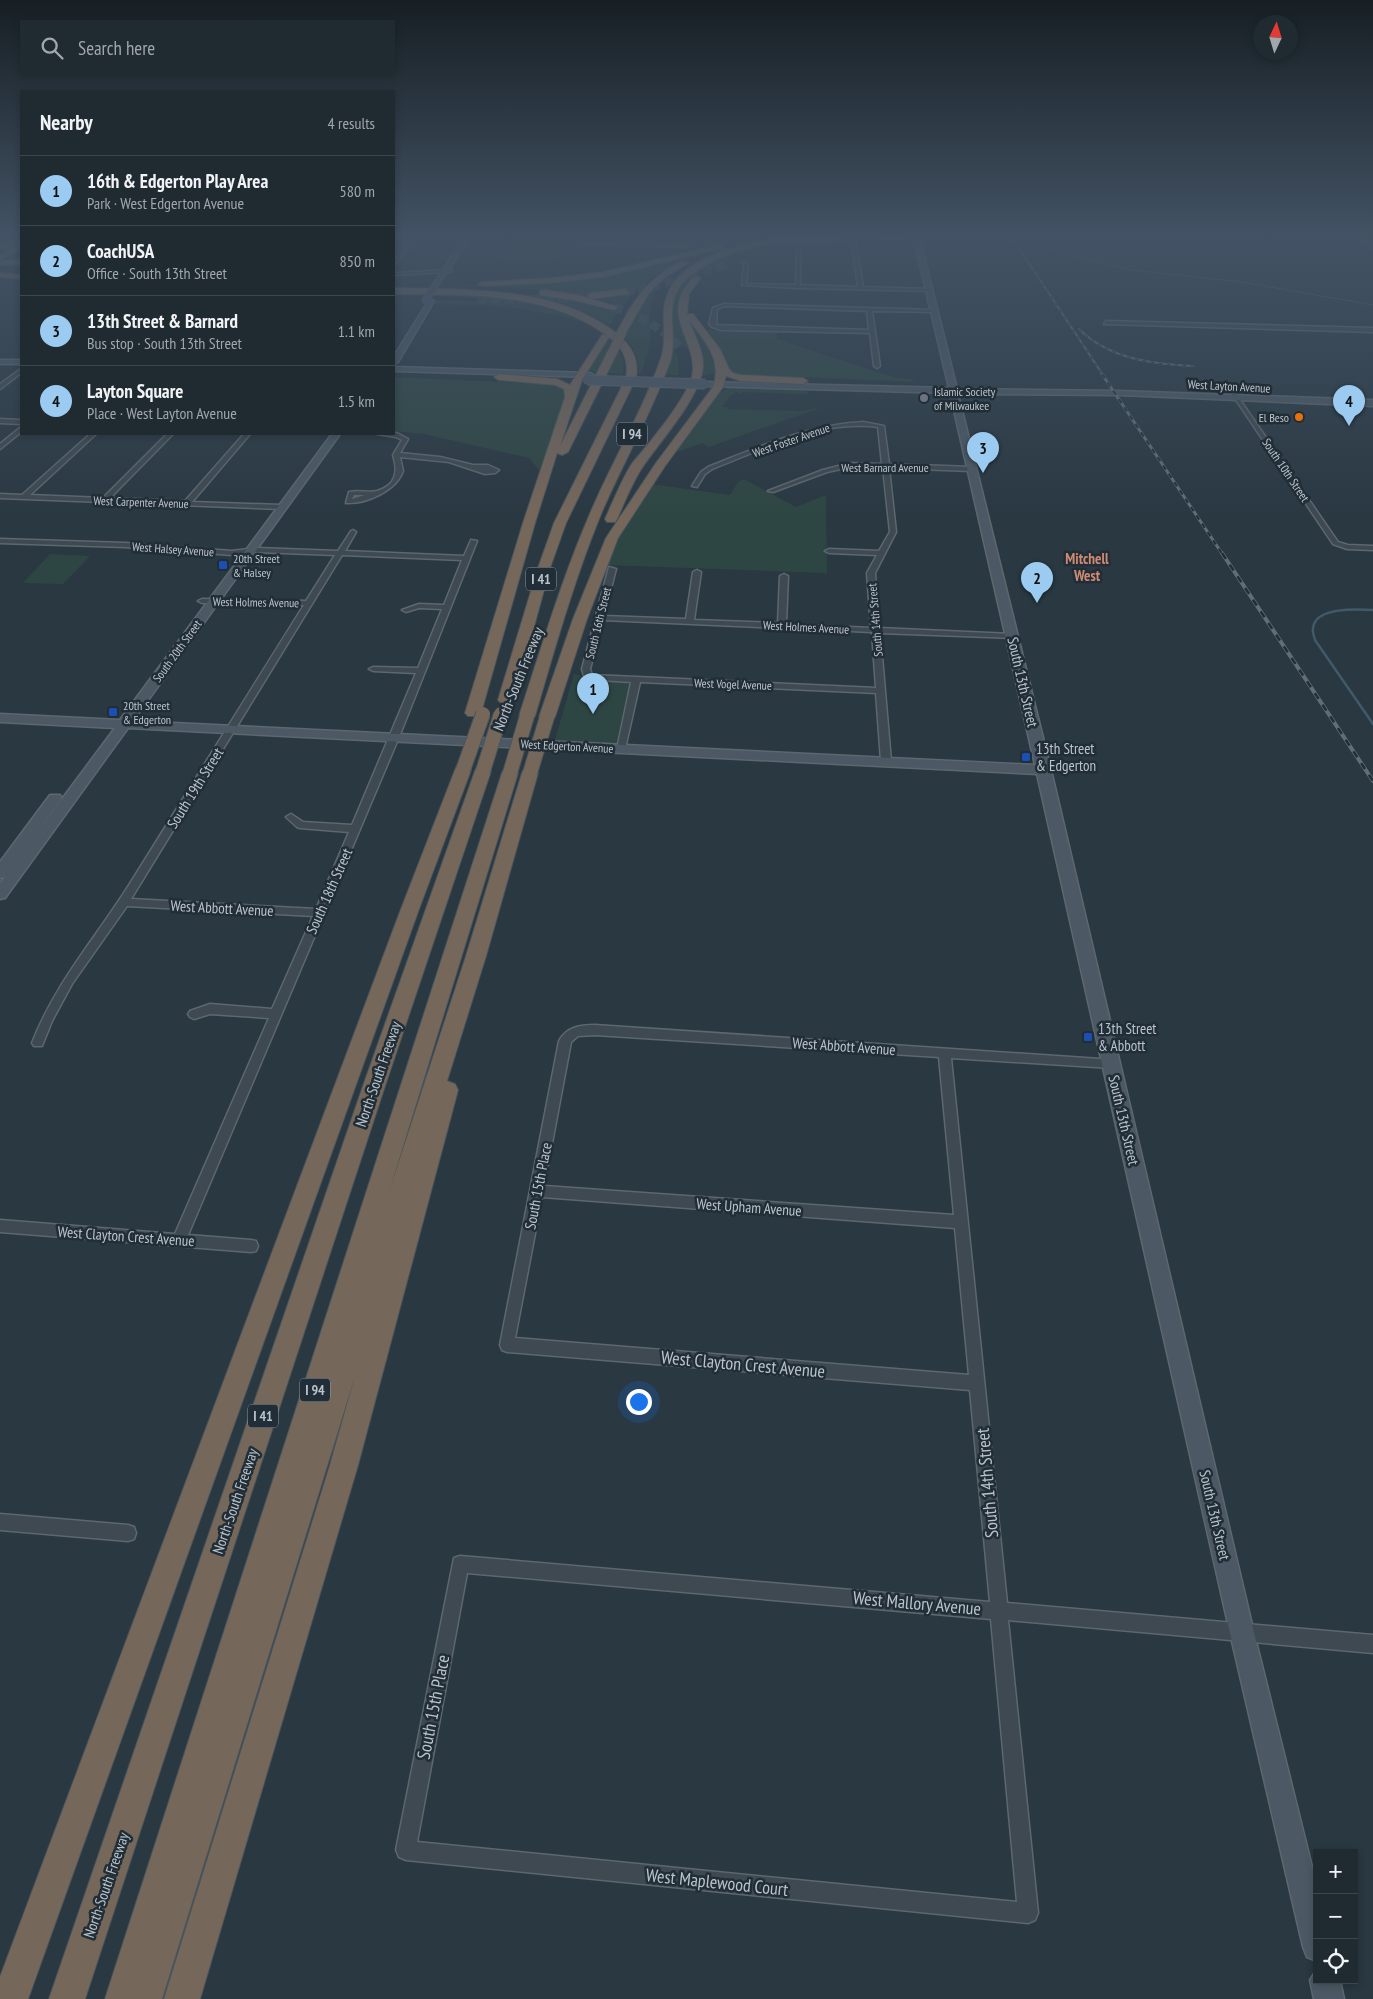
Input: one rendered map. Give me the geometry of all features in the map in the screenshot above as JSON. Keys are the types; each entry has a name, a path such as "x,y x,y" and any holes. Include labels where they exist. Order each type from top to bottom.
{"highway":[{"name":"I 41","path":"504,707 544,568 560,523 631,378 633,369 627,349 606,329"},
{"path":"478,714 529,523 570,398 611,329"},
{"path":"515,576 562,454 623,329"},
{"path":"656,329 656,340"},
{"name":"North-South Freeway","path":"123,1999 582,546 660,373 668,351 668,329"},
{"path":"632,474 689,394 696,380 698,359 689,329"},
{"path":"700,329 715,349 727,373 735,376 803,381"},
{"path":"144,1999 476,956 547,717 580,618 612,538 660,465 712,396 720,382 719,360"},
{"path":"639,393 651,366"},
{"path":"580,618 595,556 632,474 685,381 686,371"},
{"path":"499,378 558,382 569,388 570,398"},
{"path":"712,396 731,385"},
{"path":"515,622 559,505 577,472 589,462"},
{"path":"555,588 595,487"},
{"name":"North-South Freeway","path":"67,1999 371,1095 504,707 518,679 540,624"},
{"path":"12,1993 440,833 478,714 508,640"},
{"path":"182,1999 344,1465 457,1052 476,956"}],"street":[{"path":"395,345 407,329"},
{"path":"395,360 412,329"},
{"path":"801,329 873,332 877,366"},
{"name":"South 13th Street","path":"940,329 1044,770 1242,1632 1315,1939"},
{"path":"1346,329 1373,330"},
{"path":"0,357 20,358"},
{"path":"0,362 20,362"},
{"name":"West Layton Avenue","path":"395,369 720,382 803,381 954,388"},
{"path":"0,387 20,372"},
{"name":"West Layton Avenue","path":"395,374 499,378 584,377"},
{"name":"West Layton Avenue","path":"720,382 731,385 1112,392 1373,404"},
{"name":"West Layton Avenue","path":"1236,397 1373,399"},
{"name":"South 10th Street","path":"1236,397 1338,545 1373,548"},
{"path":"0,421 20,422"},
{"name":"West Foster Avenue","path":"695,486 705,471 823,427 852,423 881,426"},
{"name":"South 14th Street","path":"881,426 893,532 871,573 886,761"},
{"path":"0,447 20,430"},
{"path":"24,497 92,435"},
{"path":"104,500 169,435"},
{"path":"187,504 247,435"},
{"name":"South 20th Street","path":"0,894 118,724 208,601 250,550 325,435"},
{"name":"South 20th Street","path":"208,601 238,552 335,435"},
{"path":"376,493 389,488 400,471 396,456 405,439 395,435"},
{"path":"396,456 442,458 474,467"},
{"name":"West Barnard Avenue","path":"772,491 835,467 850,465 972,469"},
{"name":"West Carpenter Avenue","path":"0,496 277,507"},
{"name":"South 19th Street","path":"38,1043 46,1018 71,974 124,902 353,532"},
{"name":"West Halsey Avenue","path":"0,541 238,552 250,550 466,558"},
{"name":"South 18th Street","path":"179,1240 395,737 473,541"},
{"path":"829,551 881,553"},
{"name":"South 16th Street","path":"586,676 612,569"},
{"path":"690,622 697,572"},
{"path":"782,626 784,576"},
{"name":"West Holmes Avenue","path":"208,601 309,603"},
{"path":"406,610 420,606 447,607"},
{"name":"West Holmes Avenue","path":"599,618 1012,636"},
{"path":"373,669 420,671"},
{"name":"West Vogel Avenue","path":"586,676 880,691"},
{"path":"621,749 636,680"},
{"name":"West Edgerton Avenue","path":"0,718 1044,770"},
{"name":"South 20th Street","path":"0,873 118,724"},
{"path":"291,816 300,825 356,828"},
{"name":"West Abbott Avenue","path":"124,902 320,913"},
{"path":"194,1014 210,1009 275,1014"},
{"name":"West Abbott Avenue","path":"576,1031 605,1030 1111,1063"},
{"name":"South 15th Place","path":"507,1345 565,1041 576,1031"},
{"name":"South 14th Street","path":"945,1053 1028,1913"},
{"name":"West Upham Avenue","path":"537,1191 961,1222"},
{"name":"West Clayton Crest Avenue","path":"0,1226 252,1246"},
{"name":"West Clayton Crest Avenue","path":"507,1345 978,1383"},
{"path":"0,1522 128,1533"},
{"name":"South 15th Place","path":"406,1850 460,1564"},
{"name":"West Mallory Avenue","path":"460,1564 1373,1644"},
{"name":"West Maplewood Court","path":"406,1850 1028,1913"},
{"path":"1326,1984 1329,1999"}],"green space":[{"path":"628,329 651,329 648,351 641,374 639,374 636,354 624,337"},
{"path":"673,329 683,329 693,362 687,347 674,348 679,361 678,375 665,375 672,347"},
{"path":"692,329 696,329 707,347 716,373 702,376 702,360"},
{"path":"707,330 777,332 777,339 893,377 913,380 914,382 732,374 717,344"},
{"path":"609,338 612,342 597,373 588,370"},
{"path":"618,349 624,362 623,374 605,373"},
{"path":"395,377 563,385 566,391 548,450 539,470 529,458 424,434 395,431"},
{"path":"729,388 807,390 807,394 741,392 741,394 736,392 729,397 722,407 728,407 727,409 803,411 825,406 709,447 702,443 674,453 718,394"},
{"path":"744,479 796,507 826,495 827,573 606,565 610,552 651,484 730,495 738,482"},
{"path":"50,554 90,556 63,584 23,583"},
{"path":"574,674 592,681 616,681 629,684 618,737 620,739 616,744 555,740"}],"waterway":[{"path":"1373,610 1358,609 1329,613 1321,616 1313,628 1315,640 1373,724"}],"tunnel":[{"path":"660,329 679,347"}],"railway":[{"path":"1073,329 1103,375"},
{"path":"1079,329 1104,347 1132,358 1163,364 1193,366"},
{"path":"1102,374 1223,555"},
{"path":"1222,553 1373,781"}],"place":[{"name":"Islamic Society of Milwaukee","path":"924,398"},
{"name":"El Beso","path":"1299,417"},
{"name":"Layton Square","path":"1349,426"},
{"name":"13th Street & Barnard","path":"983,473"},
{"name":"20th Street & Halsey","path":"223,565"},
{"name":"CoachUSA","path":"1037,603"},
{"name":"20th Street & Edgerton","path":"113,712"},
{"name":"16th & Edgerton Play Area","path":"593,714"},
{"name":"13th Street & Edgerton","path":"1026,757"},
{"name":"13th Street & Abbott","path":"1088,1037"}],"district":[{"name":"Mitchell West","path":"1087,566"}]}
